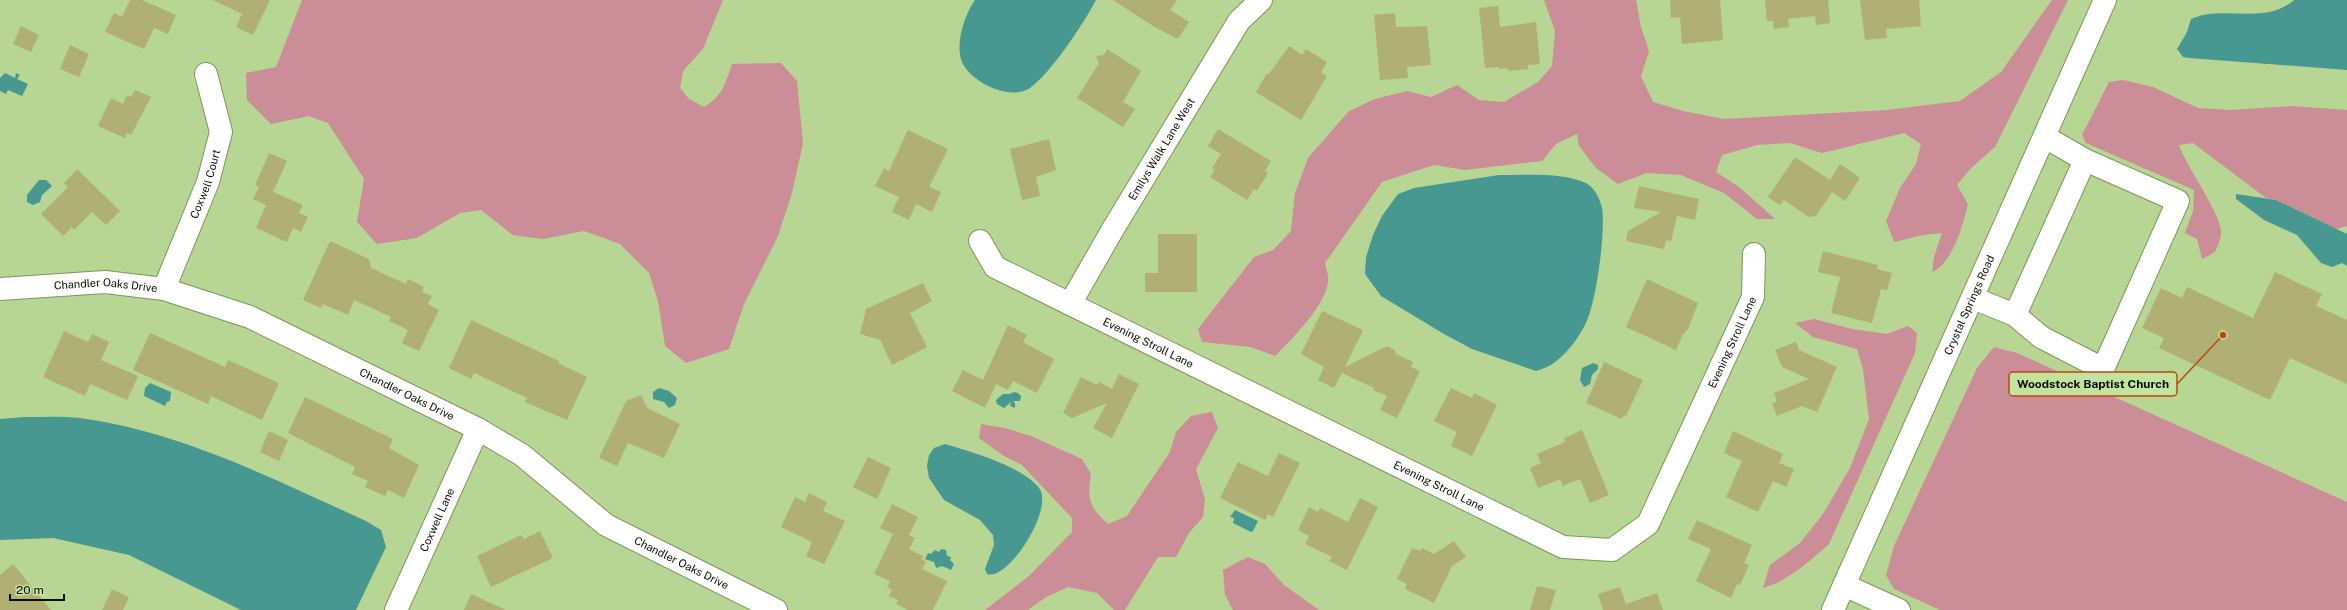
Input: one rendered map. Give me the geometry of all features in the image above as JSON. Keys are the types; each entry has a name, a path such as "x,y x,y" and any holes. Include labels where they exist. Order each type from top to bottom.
{"street":[{"name":"Emilys Walk Lane West","path":"1070,304 1113,229 1239,21 1261,0"},
{"name":"Crystal Springs Road","path":"1833,610 2046,137 2105,0"},
{"name":"Coxwell Court","path":"164,289 208,182 220,132 206,74"},
{"path":"1973,298 2015,315 2041,337 2104,369 2178,201 2085,160 2046,137"},
{"path":"2015,315 2085,160"},
{"name":"Evening Stroll Lane","path":"980,241 995,267 1563,546 1612,550 1648,524 1753,297 1754,254"},
{"name":"Chandler Oaks Drive","path":"0,289 105,282 164,289 250,317 478,429 522,455 606,525 776,610"},
{"name":"Coxwell Lane","path":"396,610 478,429"},
{"path":"1844,585 1899,610"}],"shaded area":[{"path":"302,0 723,0 703,49 683,71 680,88 689,99 704,107 719,94 732,64 781,63 797,81 803,143 792,193 778,236 744,304 729,349 686,363 665,346 658,301 649,273 620,244 584,231 543,239 513,235 481,210 460,213 417,238 377,244 357,222 364,179 328,123 309,116 271,124 247,100 246,73 276,67"},
{"path":"1544,0 1636,0 1641,27 1649,51 1641,76 1653,102 1683,111 1724,119 1887,110 1960,101 2001,72 2052,0 2068,0 1995,147 1970,169 1957,185 1968,204 1963,222 1951,252 1946,260 1932,272 1934,257 1942,233 1923,235 1894,242 1886,221 1900,188 1916,164 1921,144 1904,133 1822,153 1790,143 1757,145 1722,155 1716,172 1739,187 1775,219 1757,219 1724,193 1681,175 1647,173 1618,184 1596,168 1579,146 1577,134 1556,144 1542,161 1465,170 1434,165 1382,182 1325,263 1328,279 1322,300 1307,321 1275,356 1251,347 1202,342 1198,329 1254,257 1273,250 1291,231 1295,193 1308,158 1349,111 1375,99 1407,91 1431,97 1457,85 1479,100 1504,102 1538,82 1552,66 1555,31"},
{"path":"2123,80 2153,87 2198,108 2231,110 2292,106 2347,110 2347,226 2336,229 2276,200 2266,198 2193,143 2179,145 2217,216 2220,227 2221,237 2215,252 2202,259 2197,239 2185,233 2193,211 2194,190 2086,143 2082,135 2109,82"},
{"path":"1814,319 1852,329 1887,334 1908,326 1917,333 1915,353 1829,544 1806,564 1781,581 1763,588 1770,565 1800,543 1823,514 1850,468 1869,419 1863,369 1857,349 1813,337 1795,323"},
{"path":"1994,347 2017,353 2347,502 2347,610 1940,610 1894,589 1886,575 1894,546 1977,368"},
{"path":"1212,412 1218,428 1196,469 1205,500 1203,517 1189,533 1176,557 1158,557 1125,610 1114,610 1097,593 1068,587 1046,597 1028,610 985,610 1029,576 1072,532 1072,518 1022,465 1004,456 979,438 981,424 1005,428 1031,436 1082,459 1091,474 1089,490 1093,507 1108,524 1127,516 1170,452 1176,432 1191,416"},
{"path":"1248,557 1265,564 1284,585 1319,610 1233,610 1225,595 1223,570"}],"water":[{"path":"975,0 1096,0 1084,21 1057,60 1038,81 1030,88 1012,92 993,88 975,78 963,64 960,57 960,40 964,22"},
{"path":"2294,0 2347,0 2347,70 2189,58 2183,57 2177,49 2187,32 2191,19 2217,13 2270,12 2283,8"},
{"path":"5,73 15,78 16,73 20,75 17,79 28,84 22,96 8,90 6,94 0,91 0,78"},
{"path":"1499,175 1543,175 1577,179 1586,183 1592,188 1598,197 1602,208 1603,233 1599,267 1593,301 1585,325 1571,347 1559,359 1536,371 1472,349 1444,334 1381,296 1365,274 1366,257 1373,235 1382,216 1398,194 1414,188"},
{"path":"39,180 46,180 52,186 42,195 40,202 33,205 27,202 27,195"},
{"path":"2236,194 2276,200 2347,234 2347,266 2342,263 2332,267 2321,263 2297,235 2264,220 2236,199"},
{"path":"1593,363 1598,365 1598,369 1592,375 1590,384 1584,387 1580,380 1582,368"},
{"path":"150,383 171,392 170,401 167,402 165,406 144,396 145,388"},
{"path":"659,388 669,391 677,398 675,405 669,408 664,402 653,399 653,392"},
{"path":"1014,392 1021,396 1020,401 1013,401 1015,403 1015,408 1010,406 1011,402 1004,408 997,404 996,400 1003,394 1010,394"},
{"path":"25,417 80,418 155,434 191,446 262,474 366,521 381,530 386,547 356,610 241,610 129,555 53,538 0,540 0,419"},
{"path":"945,444 982,456 1009,467 1031,480 1039,488 1042,498 1035,527 1016,556 1006,567 996,573 987,574 985,569 994,545 993,535 980,520 944,500 929,478 927,466 929,455 934,448"},
{"path":"1235,510 1258,521 1253,531 1251,532 1233,523 1234,518 1230,517"},
{"path":"941,549 946,550 947,556 951,557 950,560 954,564 951,570 942,566 936,568 934,562 925,559 928,553 931,554 935,550 939,552"}],"building":[{"path":"130,0 142,0 176,15 168,34 154,28 144,49 105,32 114,13 122,17"},
{"path":"213,0 270,0 253,35 236,27 242,14"},
{"path":"1113,0 1177,0 1170,10 1189,22 1178,39 1153,26"},
{"path":"1670,0 1720,0 1723,40 1682,44 1680,17 1671,18"},
{"path":"1765,0 1828,0 1830,23 1816,25 1815,16 1788,19 1789,27 1774,29 1773,21 1767,21"},
{"path":"1860,0 1919,0 1921,26 1886,29 1887,38 1865,40"},
{"path":"1498,6 1500,27 1536,22 1540,64 1528,65 1528,69 1508,71 1507,68 1485,68 1479,8"},
{"path":"1395,13 1396,27 1427,26 1431,65 1407,67 1408,78 1380,80 1374,15"},
{"path":"21,26 39,35 31,52 13,44"},
{"path":"70,45 89,54 79,77 60,69"},
{"path":"1289,46 1302,55 1306,49 1327,62 1321,72 1327,76 1301,120 1256,92 1267,73 1269,74"},
{"path":"1107,49 1141,71 1123,102 1135,109 1123,127 1077,98 1099,63 1096,56 1104,55"},
{"path":"135,90 151,97 131,135 127,133 125,138 98,126 111,98 123,104 127,95 131,97"},
{"path":"1218,129 1271,161 1265,171 1268,173 1257,191 1254,189 1247,200 1210,177 1215,170 1212,168 1221,154 1208,146"},
{"path":"908,130 948,149 929,187 941,192 932,212 916,204 909,220 892,212 899,197 875,186 884,168 889,171"},
{"path":"1049,139 1056,170 1036,177 1040,196 1022,200 1010,149"},
{"path":"269,153 287,161 273,192 303,205 299,213 308,217 301,232 293,228 287,242 256,228 266,205 253,199 259,187 255,185"},
{"path":"1795,157 1830,180 1840,164 1860,178 1845,201 1832,192 1816,216 1809,217 1784,200 1780,205 1768,197"},
{"path":"77,169 120,211 106,225 92,212 74,230 72,227 63,236 41,214 68,187 64,183"},
{"path":"1639,186 1699,199 1695,220 1677,216 1671,241 1666,240 1664,249 1626,241 1628,231 1661,212 1634,208"},
{"path":"1158,234 1197,234 1197,292 1145,292 1145,273 1158,273"},
{"path":"330,241 369,259 371,268 406,284 408,279 424,287 422,292 432,296 428,304 439,310 419,351 402,343 408,330 389,321 391,317 354,300 348,315 323,304 321,308 303,300"},
{"path":"1823,251 1878,265 1877,269 1892,273 1887,290 1881,289 1872,323 1831,313 1840,277 1818,272"},
{"path":"2275,272 2322,294 2316,306 2347,320 2347,384 2290,358 2270,400 2159,348 2164,338 2142,328 2161,288 2182,298 2187,287 2253,318"},
{"path":"1647,279 1698,303 1688,329 1682,336 1676,350 1626,327"},
{"path":"923,283 932,301 910,313 927,347 892,365 880,340 860,334 866,309"},
{"path":"1322,311 1363,330 1345,367 1387,346 1395,350 1396,354 1413,362 1411,367 1420,371 1397,418 1380,410 1387,396 1373,390 1374,388 1342,373 1334,388 1318,380 1324,367 1301,354"},
{"path":"471,320 559,361 558,363 587,377 567,420 525,402 527,398 474,373 471,379 449,368"},
{"path":"1008,325 1027,335 1023,342 1054,359 1037,393 1013,381 1008,390 996,384 985,408 952,391 963,370 983,380"},
{"path":"64,331 88,342 92,334 109,342 101,360 138,376 127,400 90,384 85,396 43,377"},
{"path":"150,333 225,367 228,360 279,383 262,420 211,396 208,404 133,370"},
{"path":"1796,342 1799,350 1837,367 1817,412 1802,406 1777,416 1772,403 1777,402 1774,393 1809,379 1782,367 1775,350"},
{"path":"1604,362 1643,380 1626,416 1624,415 1622,419 1586,403"},
{"path":"1119,374 1139,384 1112,438 1093,428 1107,403 1072,418 1063,413 1081,377 1097,385 1099,382 1112,389"},
{"path":"1451,388 1472,398 1474,393 1497,405 1472,456 1451,446 1457,432 1434,421"},
{"path":"641,395 647,408 680,424 664,458 628,443 617,466 599,458 626,401"},
{"path":"305,397 393,439 389,448 419,465 404,498 388,490 385,496 365,487 368,481 352,474 355,467 288,433"},
{"path":"1582,430 1609,495 1590,503 1580,479 1563,486 1560,479 1538,488 1530,468 1541,463 1537,454 1565,442 1564,438"},
{"path":"269,431 288,440 279,461 260,452"},
{"path":"1733,431 1783,454 1779,463 1794,469 1786,487 1773,481 1758,512 1726,497 1742,461 1724,453"},
{"path":"1279,453 1300,463 1273,517 1268,514 1265,520 1220,498 1238,462 1268,476"},
{"path":"868,457 891,468 877,499 853,487"},
{"path":"809,493 827,502 823,511 845,521 824,564 806,556 812,542 781,527 795,497 805,502"},
{"path":"1360,498 1378,507 1347,570 1329,561 1332,557 1305,544 1309,536 1298,530 1309,507 1318,512 1320,508 1348,522"},
{"path":"892,504 918,517 909,535 915,538 909,549 923,556 921,559 926,562 922,569 947,581 933,610 908,610 896,604 898,600 889,596 892,590 887,587 890,581 874,574 893,534 880,528"},
{"path":"1697,520 1752,545 1744,563 1749,565 1740,585 1737,584 1731,598 1696,581 1711,549 1688,539"},
{"path":"540,531 553,558 491,587 477,556 521,535 524,539"},
{"path":"1454,541 1466,557 1452,566 1434,603 1405,589 1407,584 1397,579 1412,548 1420,551 1422,548 1434,554"},
{"path":"13,564 51,610 0,610 0,575"},
{"path":"1537,586 1556,590 1550,610 1530,610"},
{"path":"1620,587 1626,604 1657,593 1663,610 1603,610 1598,594"},
{"path":"112,589 129,597 123,610 102,610"},
{"path":"471,594 506,610 464,610"}],"place":[{"name":"Woodstock Baptist Church","path":"2223,335"}]}
